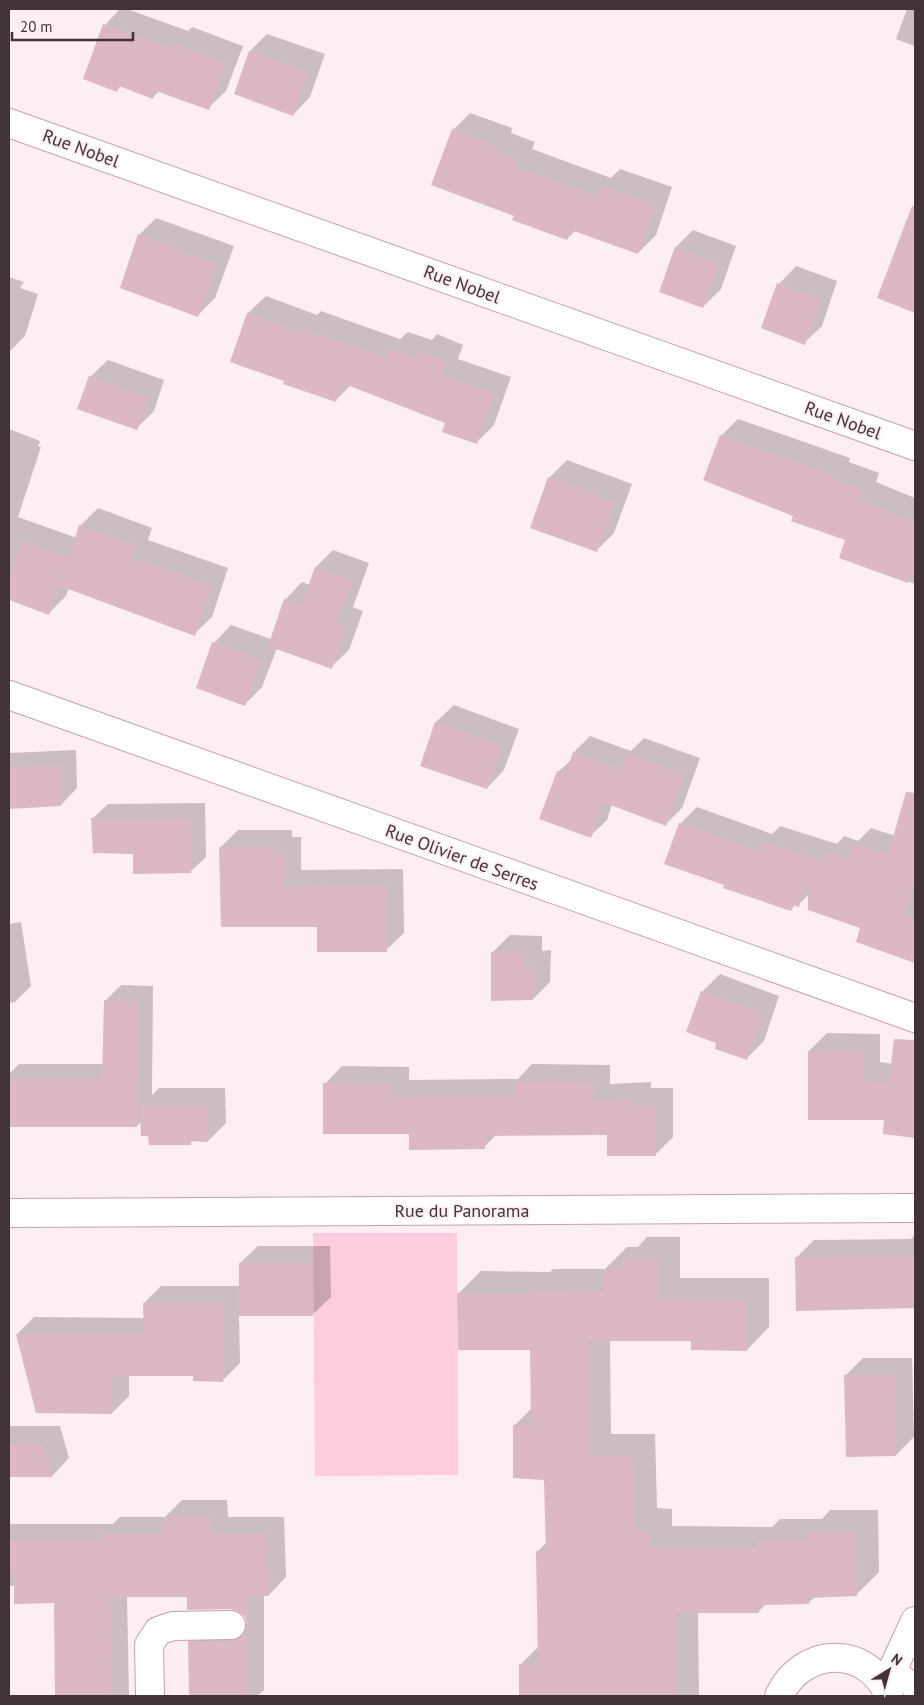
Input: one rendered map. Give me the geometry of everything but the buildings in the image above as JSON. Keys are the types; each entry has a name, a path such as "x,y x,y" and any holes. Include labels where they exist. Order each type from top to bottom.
{"street":[{"name":"Rue Nobel","path":"9,123 915,446"},
{"name":"Rue Olivier de Serres","path":"9,695 915,1018"},
{"name":"Rue du Panorama","path":"9,1213 915,1208"},
{"path":"778,1696 784,1684 798,1670 816,1660 836,1658 854,1662 889,1684 915,1620"},
{"path":"150,1696 149,1644 158,1631 173,1626 231,1626"}],"lane":[{"path":"889,1684 915,1688"}],"shaded area":[{"path":"313,1233 457,1233 458,1475 315,1476"}]}
